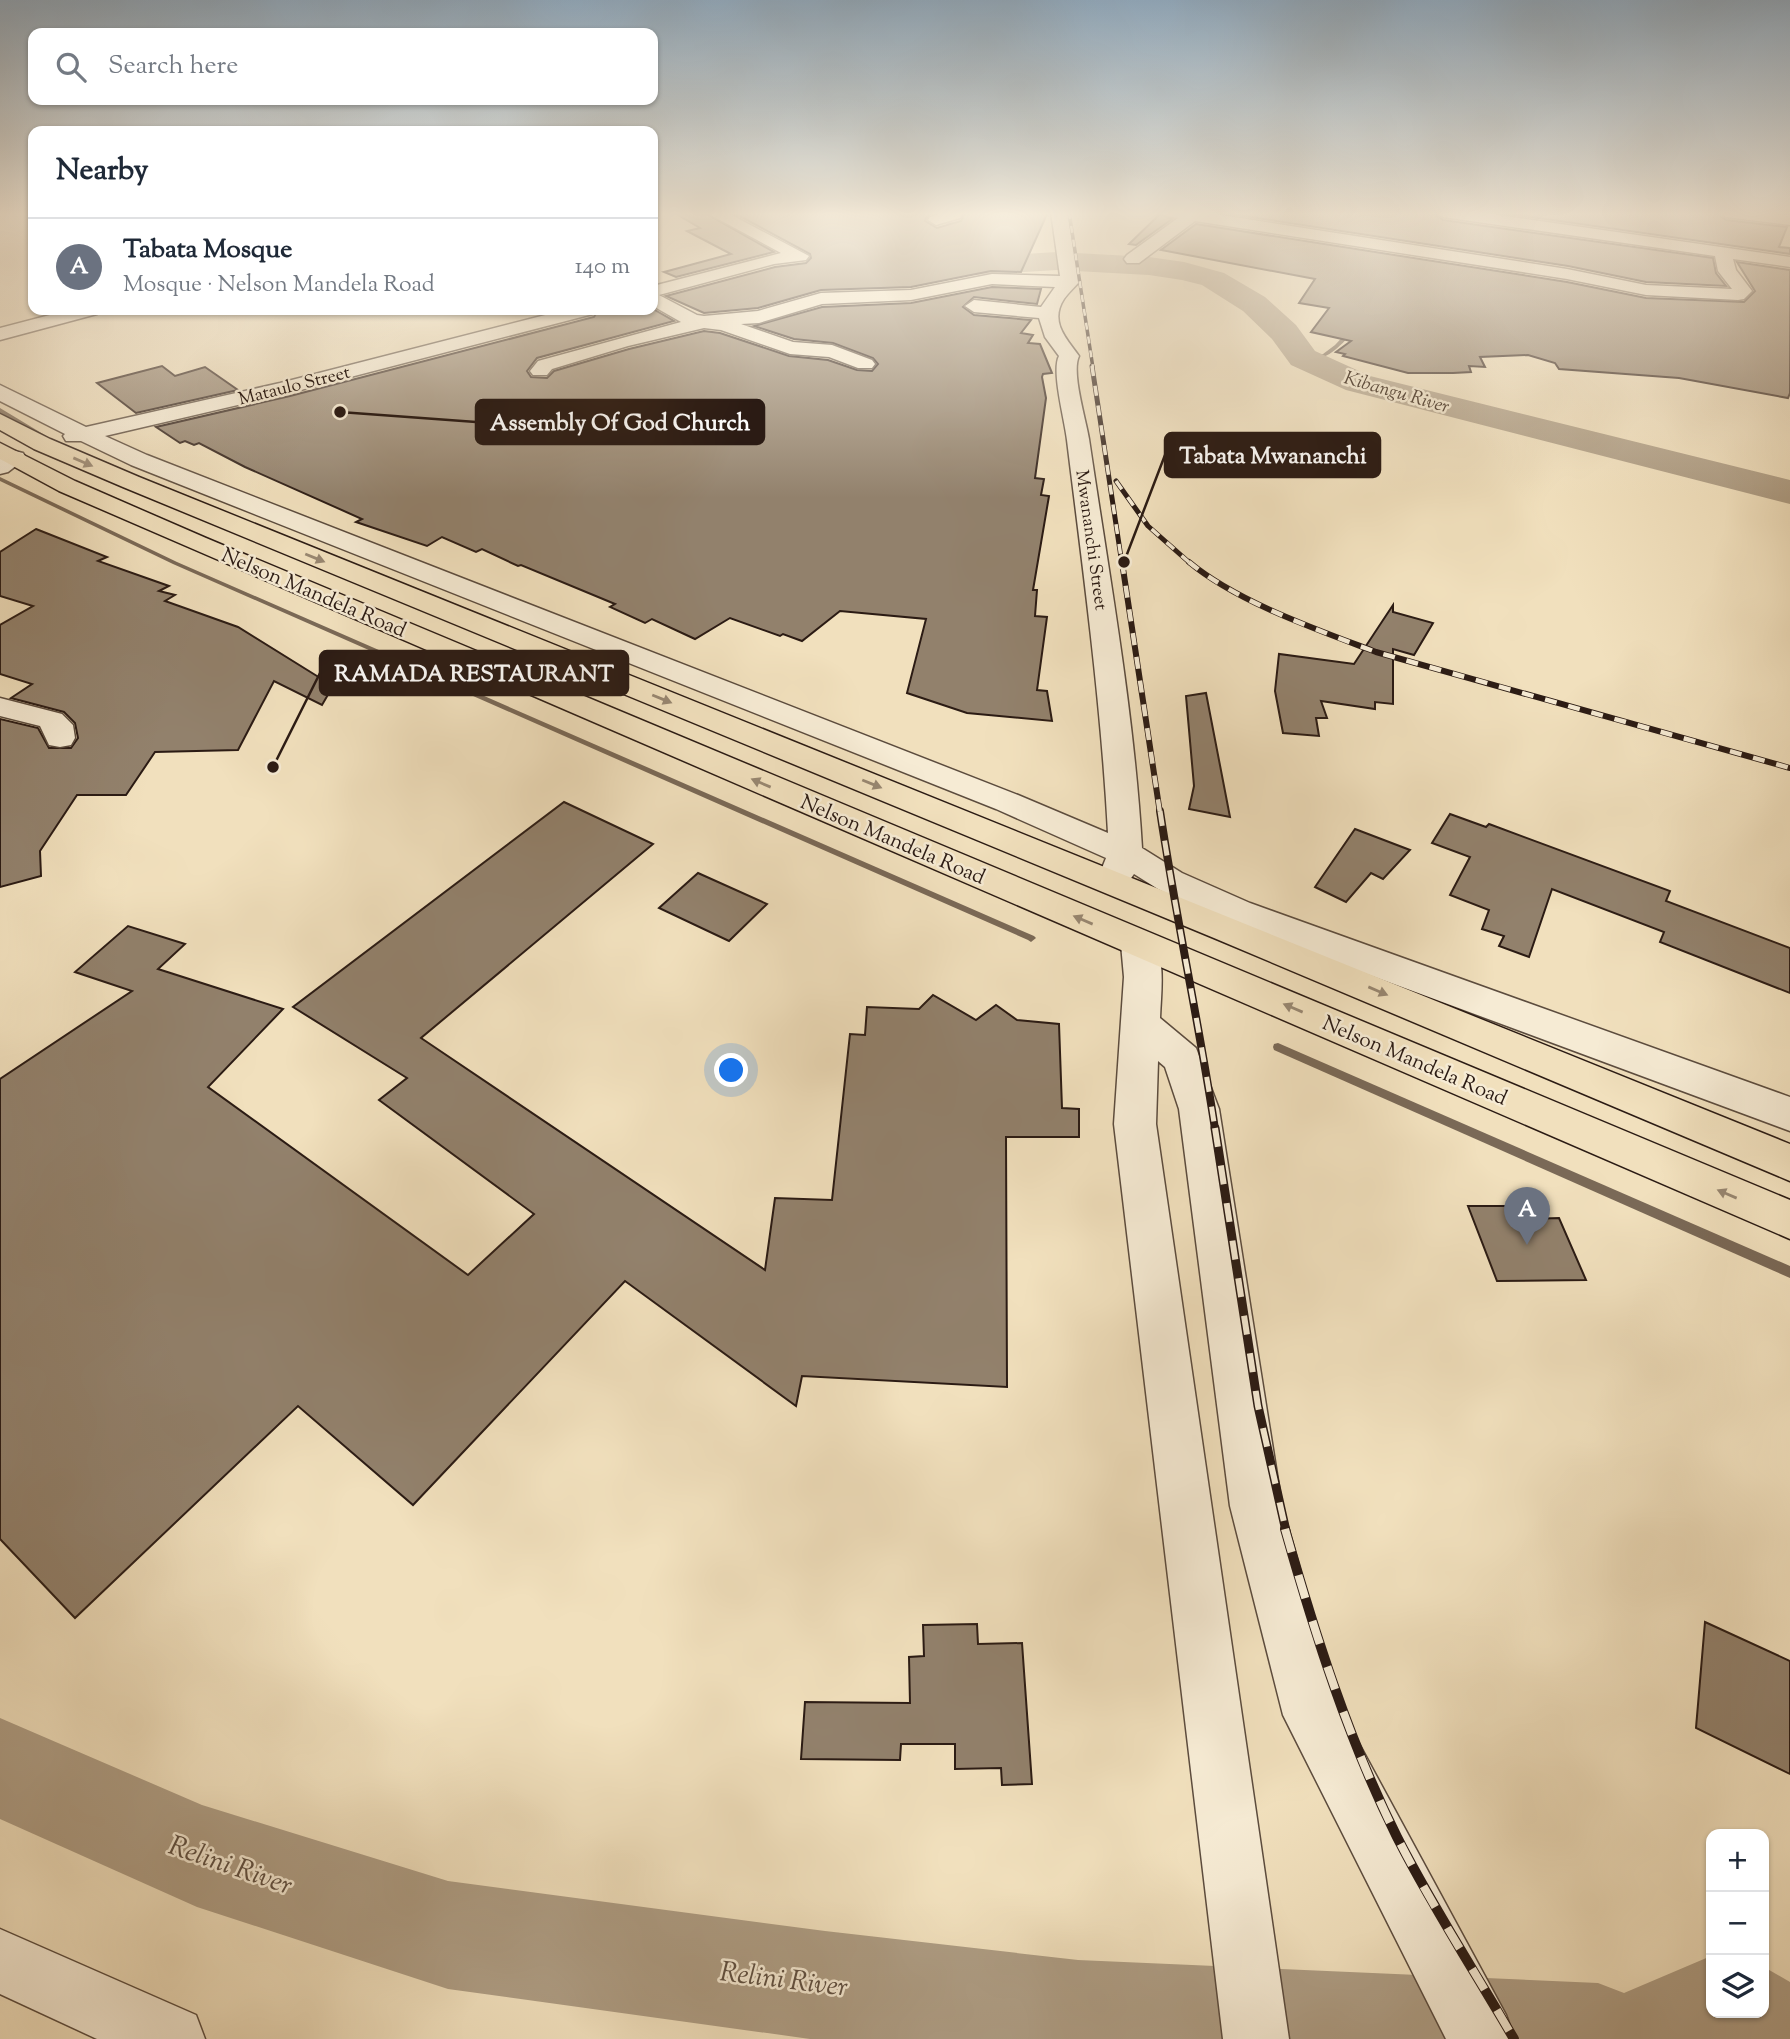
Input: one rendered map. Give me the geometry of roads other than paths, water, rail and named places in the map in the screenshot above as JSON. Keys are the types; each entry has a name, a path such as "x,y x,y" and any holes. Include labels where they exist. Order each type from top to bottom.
{"main road":[{"name":"Nelson Mandela Road","path":"0,421 14,455 67,486 1790,1220"},
{"name":"Nelson Mandela Road","path":"14,455 1119,868 1790,1163"}],"street":[{"path":"667,307 684,317 703,323 725,325 790,348 832,351 865,364"},
{"path":"540,371 545,365 621,342 703,323 759,317 793,307"},
{"path":"986,307 1048,313 1050,307"},
{"name":"Mwananchi Street","path":"1048,313 1053,339 1069,356 1065,365 1074,410 1105,645 1119,868"},
{"path":"0,334 71,315"},
{"name":"Mataulo Street","path":"14,455 83,434 282,390 567,315"},
{"path":"0,391 19,404 139,460 256,508 1007,802 1119,868 1170,881 1237,912 1790,1114"},
{"path":"0,706 51,720 58,725 61,738"},
{"path":"1139,944 1143,977 1135,1124 1256,2039"},
{"path":"1140,1023 1182,1059 1199,1109 1256,1506 1312,1715 1482,2039"},
{"path":"0,1961 172,2039"}],"waterway":[{"name":"Kibangu River","path":"1257,307 1284,332 1303,358 1358,383 1790,492"},
{"path":"1303,358 1319,358 1325,355 1352,330"},
{"path":"0,410 46,438"},
{"path":"0,479 175,563 1031,938"},
{"path":"1278,1047 1790,1272"},
{"name":"Relini River","path":"0,1768 197,1855 448,1935 825,1986 1078,2016 1598,2039"},
{"name":"Relini River","path":"1650,2039 1706,2014"},
{"name":"Relini River","path":"1747,2018 1774,2039"}],"railway":[{"path":"1084,307 1093,368"},
{"path":"1092,366 1122,564"},
{"path":"1116,481 1148,526 1191,564"},
{"path":"1122,562 1160,813"},
{"path":"1189,562 1230,590 1254,602 1376,652 1790,768"},
{"path":"1160,811 1215,1129"},
{"path":"1215,1128 1258,1406 1286,1531"},
{"path":"1285,1529 1334,1686 1379,1800 1425,1888 1514,2039"}],"place":[{"name":"Assembly Of God Church","path":"340,412"},
{"name":"Tabata Mwananchi","path":"1124,562"},
{"name":"RAMADA RESTAURANT","path":"273,767"},
{"name":"Tabata Mosque","path":"1527,1245"}]}
